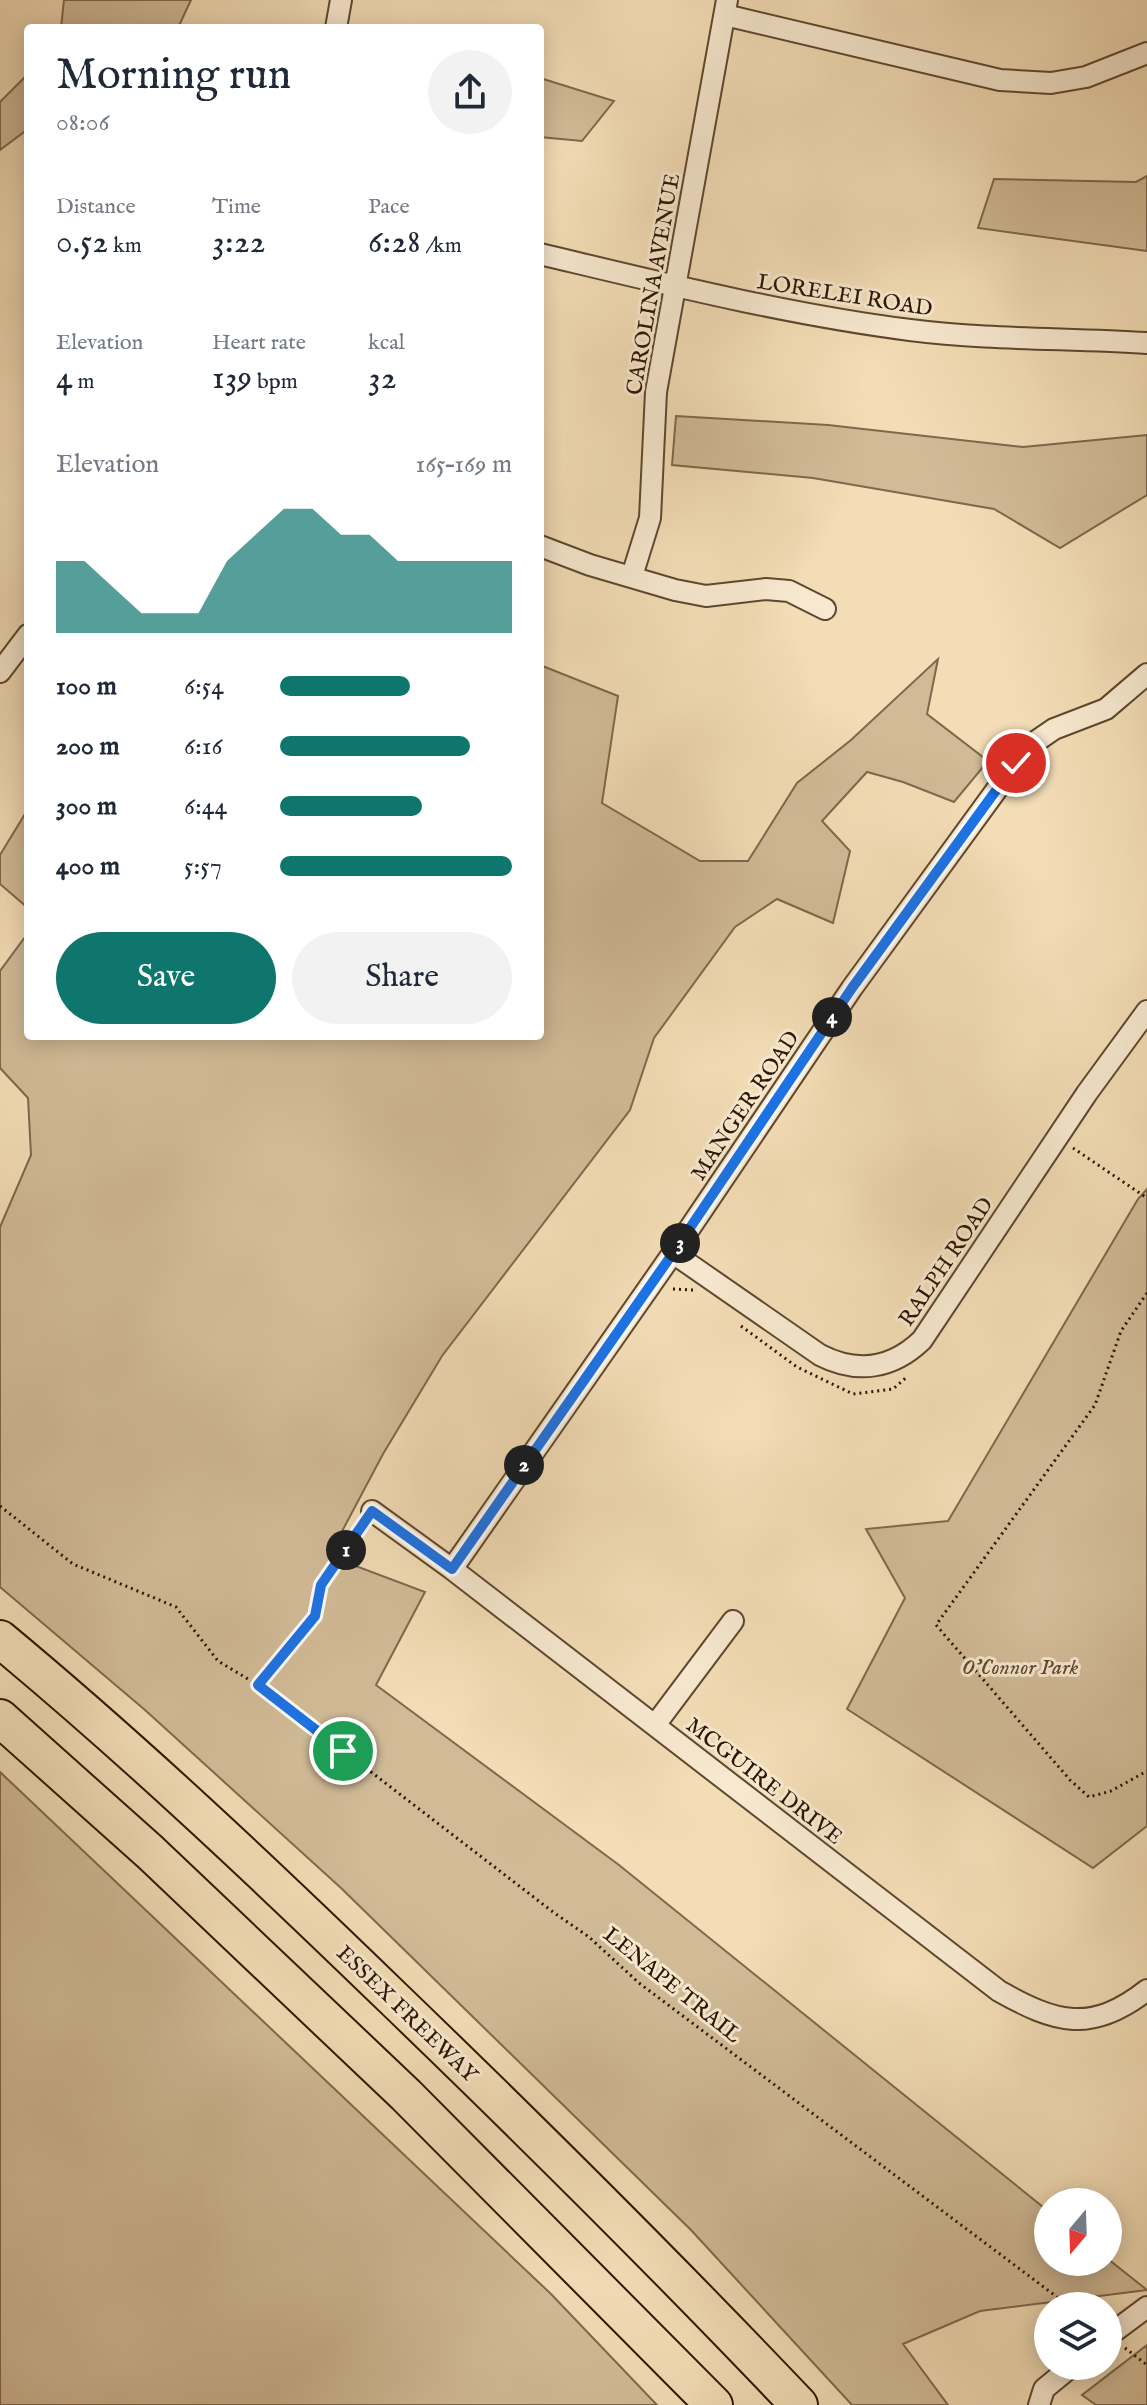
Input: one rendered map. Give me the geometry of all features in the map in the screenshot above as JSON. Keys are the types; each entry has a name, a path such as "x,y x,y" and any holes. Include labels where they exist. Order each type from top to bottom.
{"highway":[{"name":"ESSEX FREEWAY","path":"0,1639 118,1741 330,1937 646,2246 799,2405"},
{"path":"0,1718 150,1852 406,2095 714,2405"}],"street":[{"path":"337,24 341,0"},
{"path":"726,7 1000,80 1051,83 1086,77 1147,53"},
{"name":"CAROLINA AVENUE","path":"632,576 650,518 656,392 726,7"},
{"name":"LORELEI ROAD","path":"544,255 750,303 908,330 974,337 1147,343"},
{"path":"544,548 590,565 675,590 706,596 766,589 789,591 825,609"},
{"path":"0,672 24,640"},
{"name":"MANGER ROAD","path":"452,1569 673,1253 852,988 1016,763 1035,742 1054,729 1106,709 1147,674"},
{"name":"RALPH ROAD","path":"673,1253 834,1363 866,1368 897,1359 922,1340 1087,1093 1147,1011"},
{"name":"MCGUIRE DRIVE","path":"372,1511 452,1569 999,1991 1037,2012 1061,2019 1087,2018 1114,2012 1147,1990"},
{"path":"655,1725 733,1621"},
{"path":"1122,2326 1147,2307"},
{"path":"1039,2405 1044,2389 1055,2380"}],"path":[{"path":"1147,1293 1121,1331 1095,1405 936,1625 1070,1780 1089,1797 1111,1791 1147,1771"},
{"name":"LENAPE TRAIL","path":"0,1506 73,1564 176,1607 218,1661 258,1685 589,1937 639,1983 1050,2292"},
{"path":"258,1685 315,1616 321,1585 372,1511"},
{"path":"1122,2346 1147,2365"}],"green space":[{"path":"64,0 191,0 180,24 61,24"},
{"path":"24,78 24,132 0,150 0,102"},
{"path":"544,79 614,101 582,141 544,137"},
{"path":"1147,176 1147,251 978,228 994,179 1136,182"},
{"path":"676,416 828,425 1023,447 1147,435 1147,495 1060,548 994,509 813,478 672,465"},
{"path":"938,659 927,714 988,761 954,802 867,772 822,821 850,851 833,923 777,899 735,927 654,1038 630,1110 442,1356 383,1454 339,1537 353,1565 425,1592 376,1685 619,1865 1034,2200 1034,2276 1122,2276 1122,2270 1147,2290 1122,2293 1034,2292 1034,2304 980,2311 903,2344 948,2405 852,2405 691,2230 341,1888 145,1710 0,1587 0,1227 31,1155 28,1098 0,1068 0,971 24,938 24,1040 544,1040 544,667 618,696 602,803 700,861 748,861 797,783 851,740"},
{"path":"24,816 24,905 0,884 0,855"},
{"name":"O'Connor Park","path":"1147,1189 1147,1826 1093,1868 847,1709 905,1598 866,1529 948,1521 1138,1199"},
{"path":"0,1772 551,2294 657,2405 0,2405"},
{"path":"1147,2345 1147,2405 1096,2405 1082,2395 1102,2380 1122,2380 1122,2364"}],"route":[{"path":"343,1751 258,1685 315,1616 321,1585 372,1511 452,1569 673,1253 852,988 1016,763"}]}
